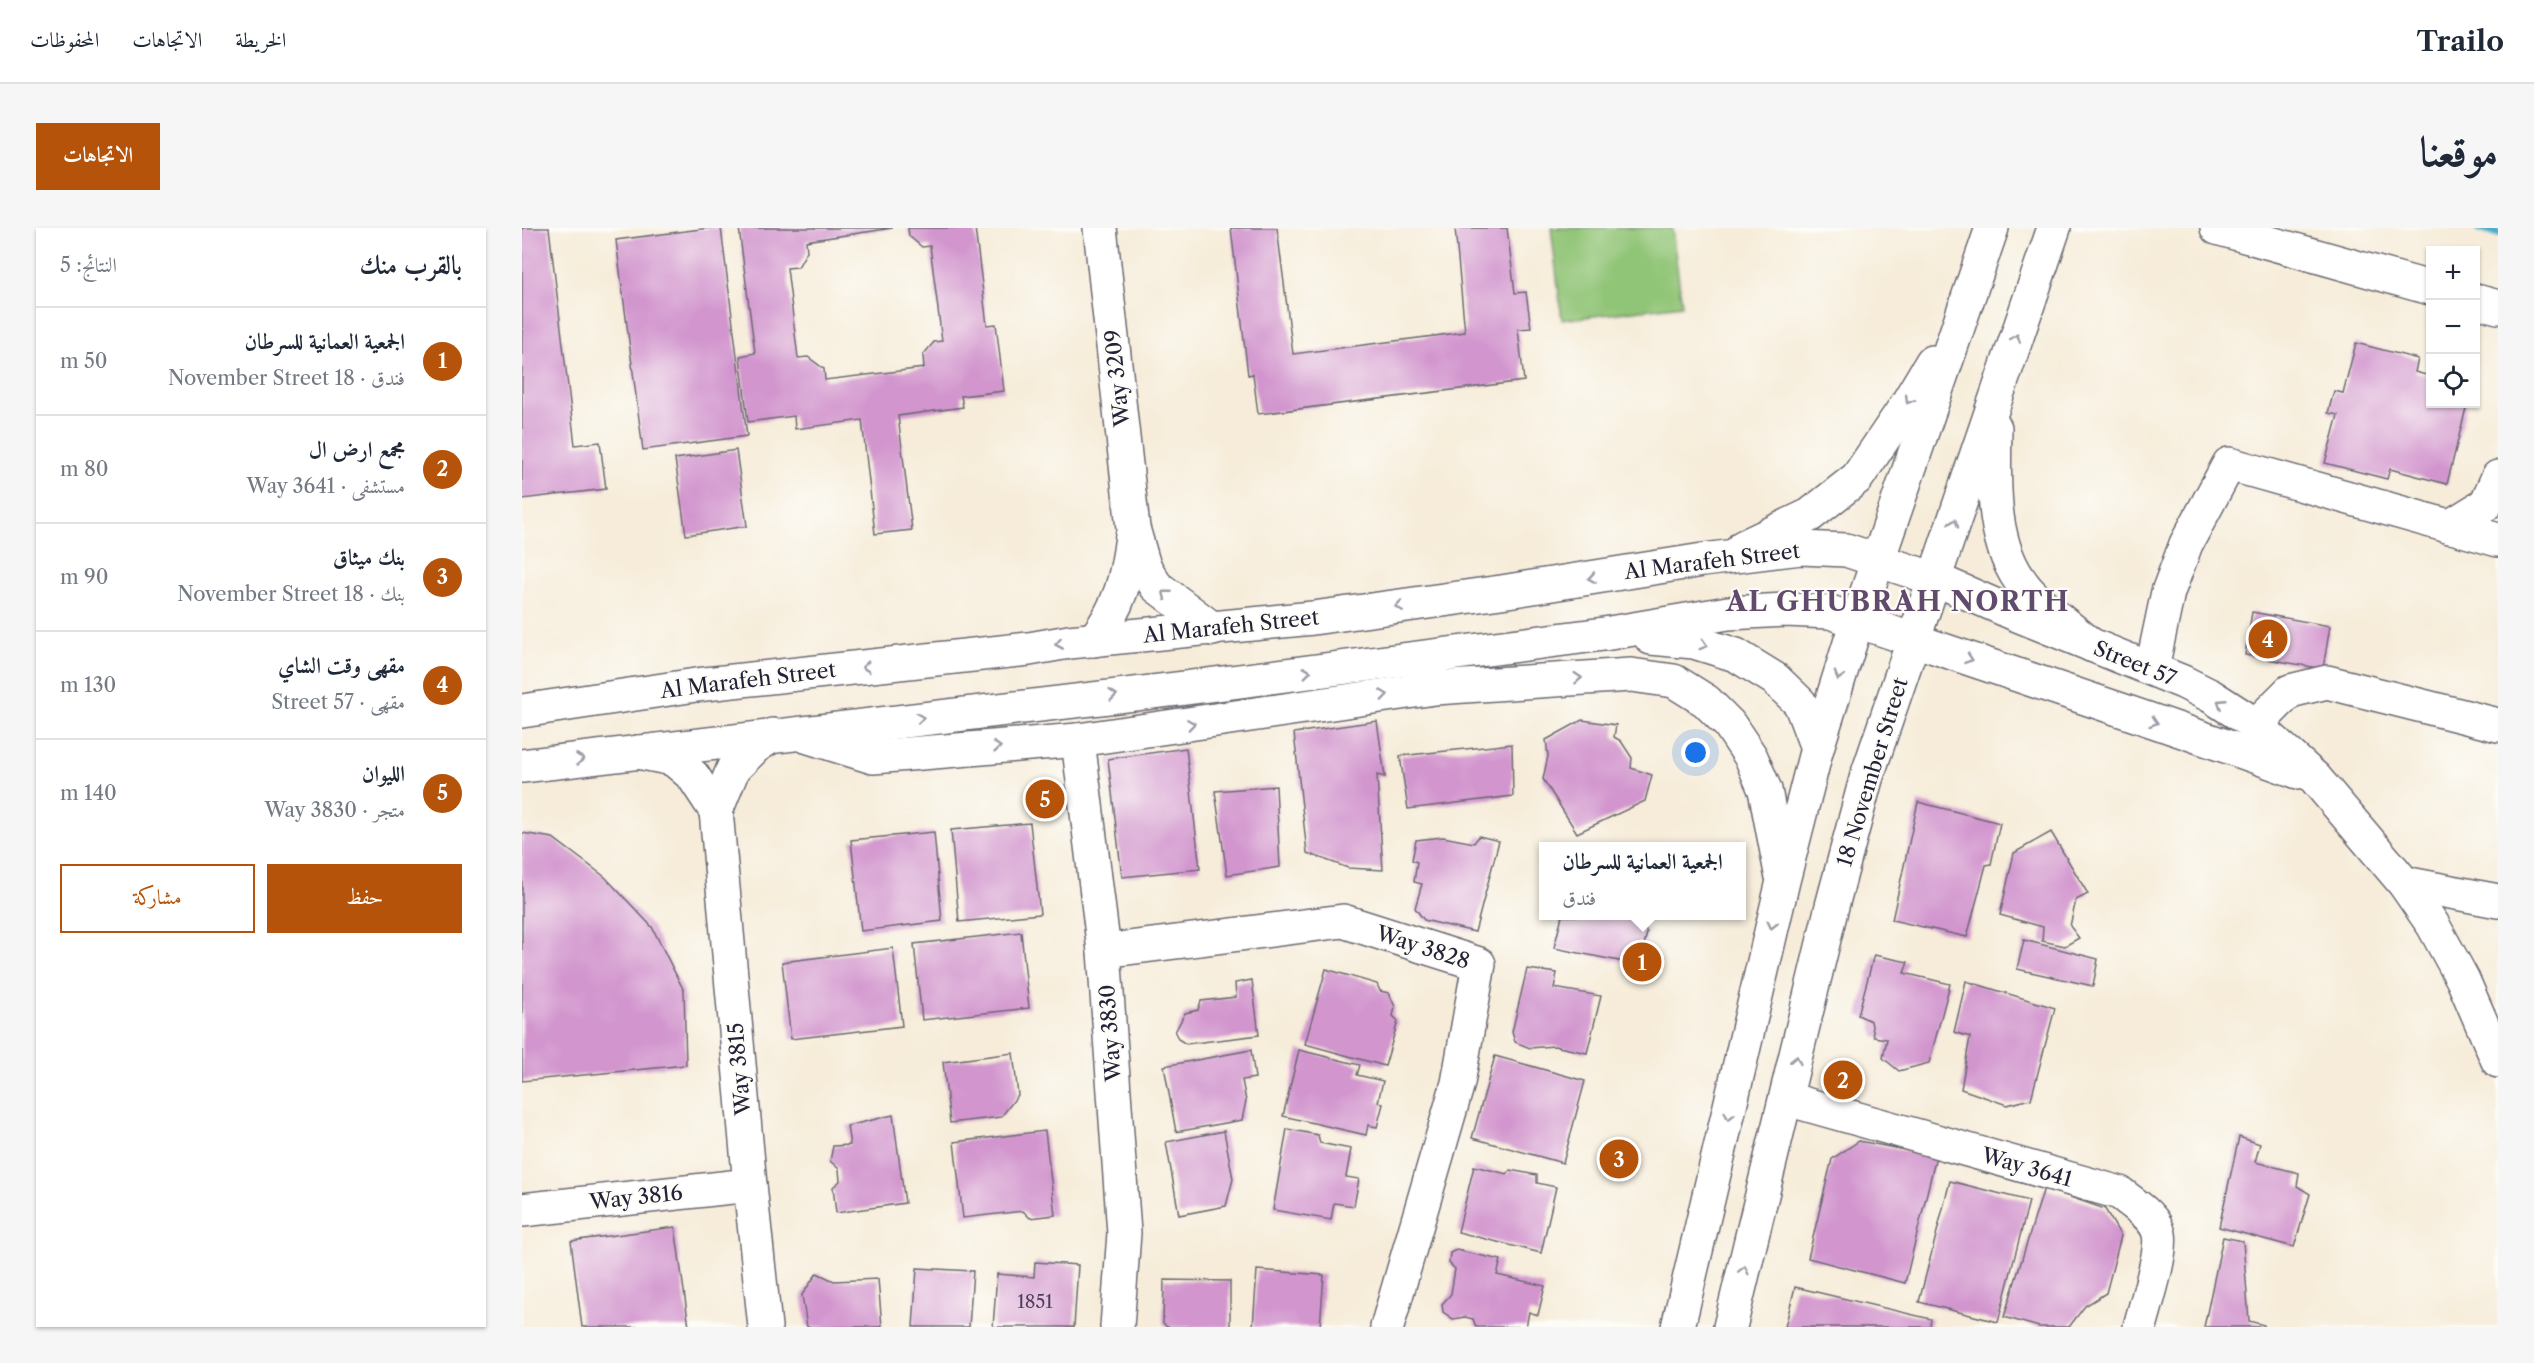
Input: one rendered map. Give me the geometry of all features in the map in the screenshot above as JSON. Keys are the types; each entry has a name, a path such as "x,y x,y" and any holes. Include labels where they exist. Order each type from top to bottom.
{"main road":[{"name":"Way 3209","path":"1100,228 1133,528 1144,566 1156,586 1213,628"},
{"path":"1678,1327 1783,880 1817,748 1857,621 1992,228"},
{"name":"18 November Street","path":"1730,1327 1832,906 1866,778 2054,228"},
{"path":"2217,228 2426,287"},
{"path":"1703,560 1743,546 1810,515 1857,478 1905,407 1970,295"},
{"path":"2480,302 2498,307"},
{"path":"1995,397 1997,509 2003,549 2025,587 2091,645"},
{"path":"2152,668 2172,583 2186,544 2229,464 2498,540"},
{"path":"2450,527 2486,504 2498,477"},
{"name":"Way 3209","path":"1094,640 1119,600 1127,573 1133,528"},
{"name":"Al Marafeh Street","path":"522,711 696,685 1312,618 1501,592 1703,560 1801,548 1846,550 1935,579"},
{"name":"Street 57","path":"1935,579 2091,645 2152,668 2211,696 2256,725 2315,778 2404,883 2433,925 2463,980 2498,1061"},
{"path":"522,766 1177,688 1604,634 1728,613 1774,610 1830,612 1914,640"},
{"path":"1604,634 1694,642 1736,655 1774,679 1800,703 1817,748"},
{"name":"Street 57","path":"1914,640 2101,705 2203,737 2315,778"},
{"path":"785,734 873,757 1078,740 1435,688 1631,675 1674,681 1706,701 1729,724 1751,757 1765,790 1783,880"},
{"path":"2256,725 2290,691 2327,682 2498,725"},
{"name":"Way 3815","path":"765,1327 716,810 733,769 755,747 785,734"},
{"name":"Way 3830","path":"1078,740 1104,951 1124,1233 1117,1327"},
{"name":"Way 3815","path":"637,752 673,759 693,777 716,810"},
{"path":"2404,883 2498,901"},
{"name":"Way 3828","path":"1104,951 1343,921 1479,964 1458,1083 1387,1327"},
{"name":"Way 3641","path":"1787,1099 2120,1193 2147,1214 2159,1233 2156,1263 2140,1327"},
{"name":"Way 3816","path":"522,1210 750,1185"}],"green space":[{"path":"1551,228 1672,228 1682,305 1562,320"}],"building":[{"path":"522,228 549,228 575,445 600,442 606,489 522,499"},
{"path":"721,228 747,436 643,450 616,240"},
{"path":"739,228 893,228 806,241 807,251 798,267 787,268 798,358 808,357 824,369 825,380 924,368 923,355 934,342 942,341 930,246 922,247 909,236 908,228 975,228 987,325 996,324 1004,391 961,396 963,407 898,416 912,530 875,534 862,420 795,429 794,416 748,422 740,356 755,353"},
{"path":"1231,228 1277,228 1293,354 1465,332 1455,228 1507,228 1515,293 1526,292 1531,328 1518,329 1524,381 1258,414 1253,374 1248,375"},
{"path":"2356,343 2418,359 2415,372 2426,375 2426,408 2466,408 2447,484 2390,469 2387,479 2325,463 2338,415 2328,413 2334,391 2343,393"},
{"path":"736,450 747,526 686,535 675,459"},
{"path":"2252,612 2330,626 2323,669 2245,655"},
{"path":"1582,720 1616,725 1614,737 1621,741 1632,758 1631,768 1652,775 1645,801 1577,833 1543,779 1548,756 1546,740"},
{"path":"1377,721 1385,777 1377,775 1383,870 1348,868 1307,853 1294,733"},
{"path":"1512,744 1513,796 1408,809 1400,756"},
{"path":"1186,748 1200,869 1122,877 1108,759"},
{"path":"1276,786 1280,867 1227,875 1215,791"},
{"path":"1918,802 2000,823 1991,864 1986,865 1967,937 1892,920"},
{"path":"1030,823 1040,914 959,922 951,830"},
{"path":"934,832 942,921 861,931 851,840"},
{"path":"2051,832 2088,894 2076,900 2070,926 2079,938 2065,946 2042,941 2043,927 2000,915 2014,853"},
{"path":"522,833 553,838 605,877 652,927 684,991 686,1065 522,1081"},
{"path":"1479,836 1499,841 1475,932 1424,920 1415,908 1422,884 1414,882 1417,862 1412,860 1416,840 1443,837 1474,843"},
{"path":"1561,920 1640,920 1647,933 1639,965 1554,948"},
{"path":"1021,932 1029,1008 922,1020 914,944"},
{"path":"2024,940 2098,959 2093,986 2017,969"},
{"path":"893,948 902,1026 791,1039 782,962"},
{"path":"1874,955 1908,962 1904,973 1950,984 1929,1063 1899,1071 1883,1058 1887,1039 1874,1037 1871,1021 1858,1015"},
{"path":"1326,969 1377,984 1380,991 1389,993 1395,1007 1393,1016 1398,1021 1385,1066 1305,1044"},
{"path":"1527,969 1557,973 1554,988 1601,996 1587,1053 1554,1046 1530,1048 1515,1042 1512,1032"},
{"path":"1252,980 1259,1035 1186,1044 1178,1039 1175,1032 1185,1013 1198,1010 1201,1001 1236,997 1235,983"},
{"path":"1966,981 2055,1008 2031,1099 2007,1105 1961,1089 1970,1037 1954,1032"},
{"path":"1251,1050 1255,1078 1242,1080 1246,1101 1242,1120 1176,1132 1164,1066"},
{"path":"1299,1050 1360,1065 1357,1075 1383,1081 1378,1102 1383,1104 1377,1127 1368,1125 1366,1135 1283,1116"},
{"path":"1013,1053 1018,1095 1001,1117 950,1123 943,1062"},
{"path":"1495,1056 1585,1081 1563,1163 1472,1138"},
{"path":"893,1115 905,1203 836,1213 833,1187 840,1181 839,1169 830,1161 833,1146 850,1145 847,1126"},
{"path":"1287,1129 1318,1135 1320,1143 1351,1149 1346,1177 1359,1179 1354,1206 1334,1203 1331,1220 1273,1210"},
{"path":"1045,1131 1055,1215 1030,1218 1023,1211 963,1218 954,1142"},
{"path":"1224,1131 1233,1179 1226,1206 1179,1215 1166,1142"},
{"path":"2239,1137 2260,1144 2255,1162 2299,1173 2297,1186 2310,1194 2294,1247 2219,1227"},
{"path":"1859,1141 1936,1156 1905,1283 1808,1258 1832,1159"},
{"path":"1474,1166 1507,1174 1510,1170 1537,1175 1537,1183 1556,1187 1541,1253 1458,1232"},
{"path":"1950,1181 2029,1201 1998,1322 1919,1302"},
{"path":"2044,1188 2105,1209 2121,1236 2106,1293 2085,1306 2069,1327 2039,1327 2004,1317"},
{"path":"675,1227 689,1327 582,1327 571,1241"},
{"path":"2223,1237 2243,1241 2249,1321 2264,1325 2264,1327 2204,1327"},
{"path":"1456,1250 1501,1260 1497,1275 1545,1286 1538,1315 1529,1312 1526,1327 1476,1327 1473,1319 1465,1317 1453,1319 1443,1312 1442,1304 1451,1294 1455,1269 1449,1263 1450,1253"},
{"path":"1035,1262 1078,1265 1074,1327 993,1327 997,1274 1034,1277"},
{"path":"917,1268 973,1271 969,1327 913,1327"},
{"path":"1257,1270 1324,1275 1320,1327 1253,1327"},
{"path":"817,1273 834,1281 878,1279 882,1327 807,1327 802,1295"},
{"path":"1164,1280 1230,1281 1230,1327 1167,1327 1163,1323"},
{"path":"1795,1287 1931,1319 1930,1327 1785,1327"}],"waterway":[{"path":"2479,228 2498,233"}],"place":[{"name":"مقهى وقت الشاي","path":"2268,639"},
{"name":"الليوان","path":"1045,799"},
{"name":"الجمعية العمانية للسرطان","path":"1642,962"},
{"name":"مجمع ارض ال","path":"1843,1080"},
{"name":"بنك ميثاق","path":"1619,1159"}],"district":[{"name":"AL GHUBRAH NORTH","path":"1898,601"}]}
